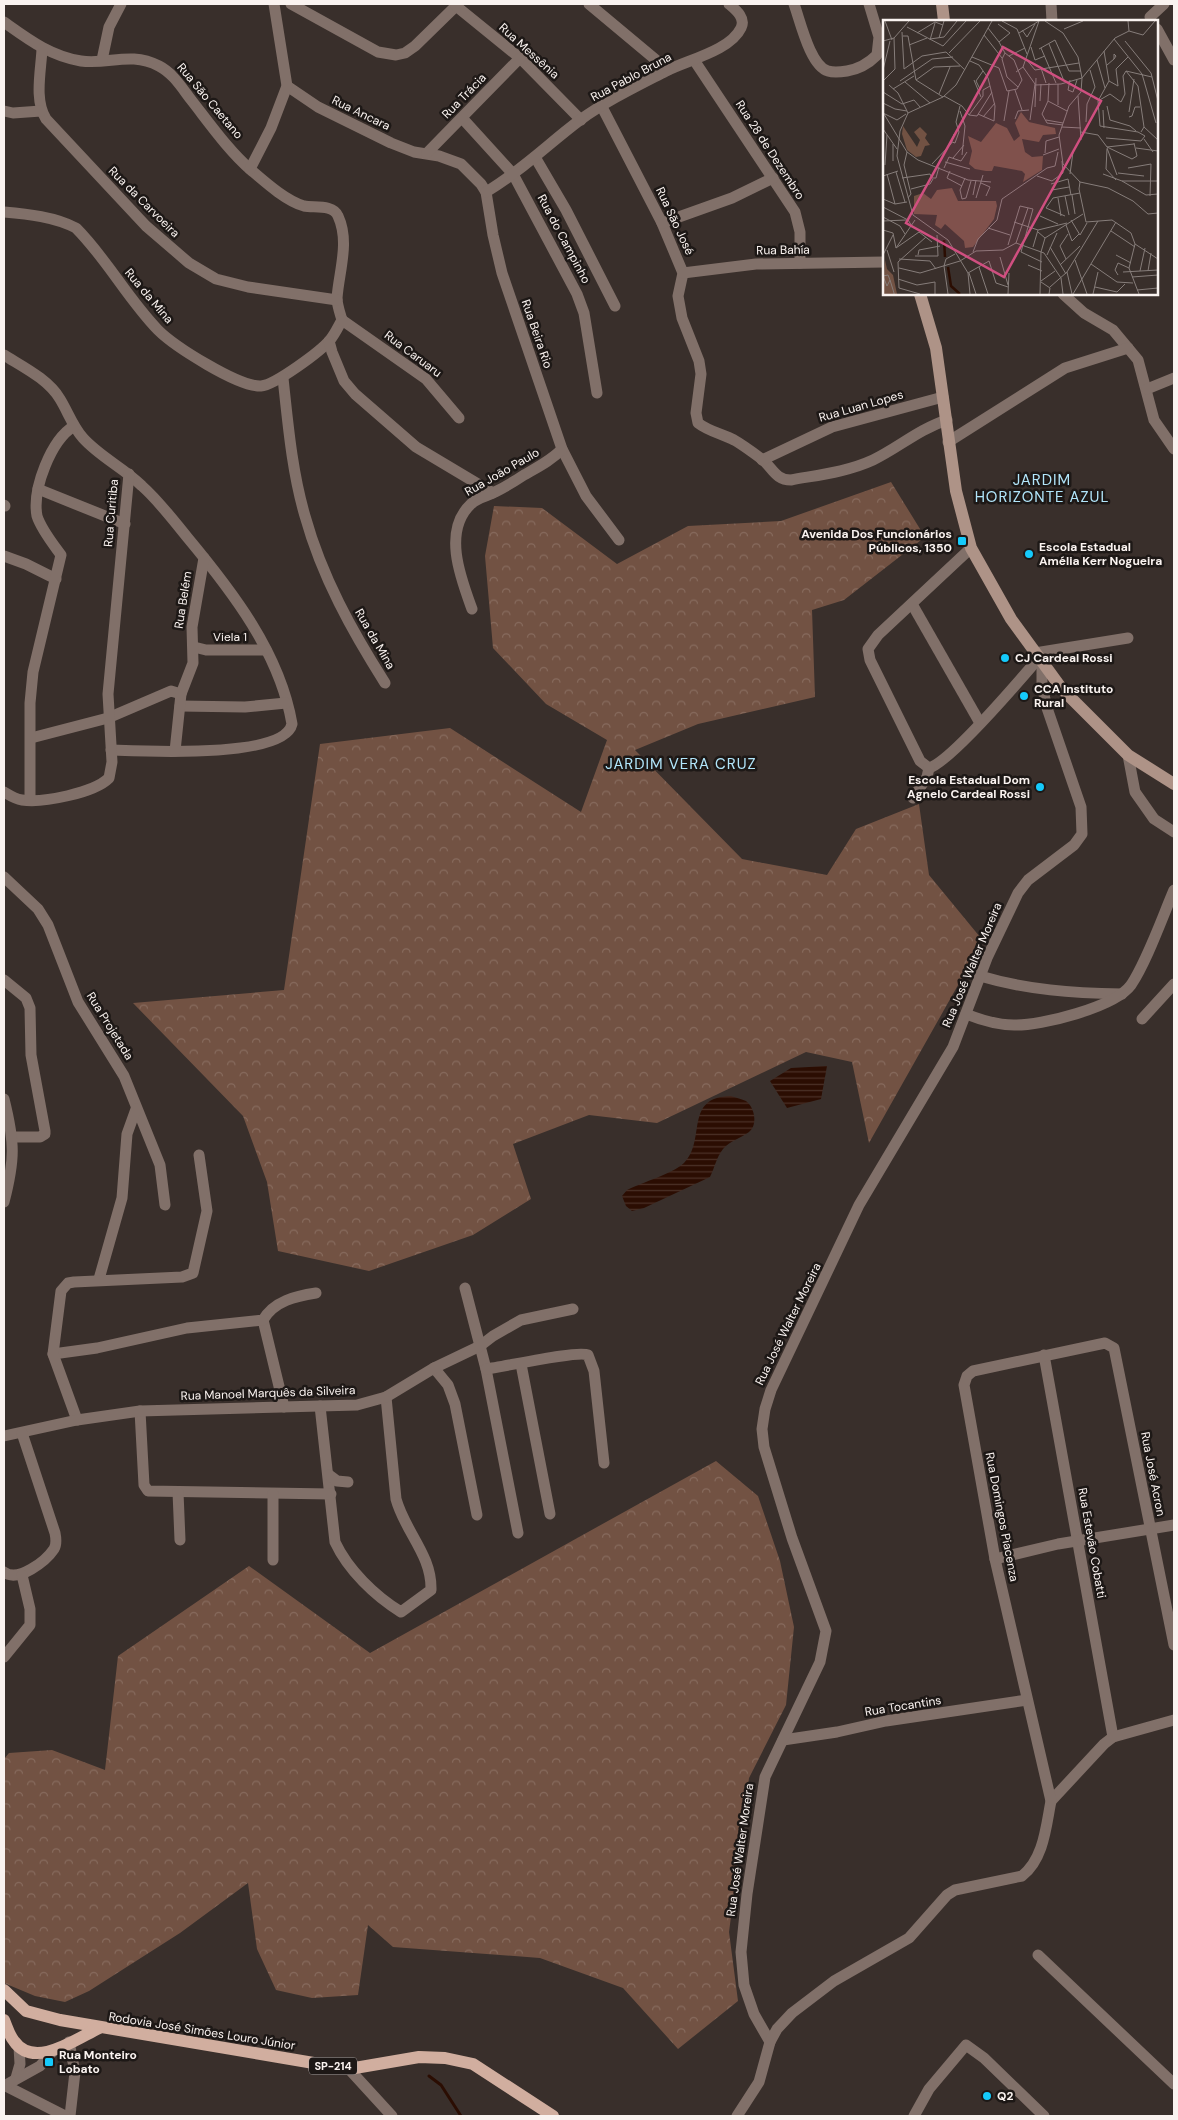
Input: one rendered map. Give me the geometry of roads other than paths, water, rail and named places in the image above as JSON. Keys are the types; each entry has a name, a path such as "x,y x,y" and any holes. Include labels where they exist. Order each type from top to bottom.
{"main road":[{"name":"Rodovia José Simões Louro Júnior","path":"4,1990 26,2011 60,2020 349,2069 419,2057 445,2058 473,2064 553,2116"},
{"path":"16,2044 10,2024 13,2019 26,2011"},
{"path":"4,2020 16,2044"},
{"path":"60,2020 68,2042"},
{"name":"Rodovia José Simões Louro Júnior","path":"16,2044 36,2054 44,2054 99,2028"}],"street":[{"path":"102,60 109,28 121,4"},
{"path":"250,169 271,128 287,86 274,4"},
{"path":"291,4 378,52 396,55 405,53 415,46 457,5"},
{"path":"589,4 668,70"},
{"path":"794,4 812,55 818,65 827,71 839,72 852,70 869,62 877,55 879,37 869,4"},
{"path":"942,4 944,20"},
{"path":"1051,4 1052,20"},
{"path":"1148,4 1151,19"},
{"path":"1151,19 1164,4"},
{"name":"Rua Messênia","path":"457,5 520,58 581,120"},
{"name":"Rua Pablo Bruna","path":"486,192 514,174 581,120 668,70 694,60 723,45 742,28 743,21 733,5"},
{"name":"Rua São Caetano","path":"4,22 42,49 81,61 140,58 160,66 171,74 250,169 292,201 302,206 331,208 336,212 344,243 337,300"},
{"path":"1158,31 1174,60"},
{"path":"4,111 13,114 41,112 42,49"},
{"name":"Rua Trácia","path":"427,153 463,119 520,58"},
{"name":"Rua 28 de Dezembro","path":"694,60 773,178 798,220 800,263"},
{"name":"Rua Ancara","path":"287,86 345,122 407,149 427,153"},
{"name":"Rua São José","path":"602,107 662,223 683,273 678,296 682,318 699,361 700,374 696,413 698,423 704,428 737,442 762,460"},
{"name":"Rua da Carvoeira","path":"41,112 76,154 146,226 188,263 216,279 248,287 337,300"},
{"name":"Rua do Campinho","path":"463,119 514,174 577,294 584,313 596,393"},
{"name":"Rua Beira Rio","path":"427,153 461,164 473,174 486,192 502,273 562,449 586,496 619,540"},
{"path":"535,157 566,210 615,306"},
{"path":"662,223 732,198 773,178"},
{"name":"Rua da Mina","path":"4,212 31,215 76,228 159,331 189,353 244,382 260,386 283,378 329,341 342,320"},
{"name":"Rua Bahía","path":"683,273 756,264 883,262"},
{"path":"920,295 936,348 944,397 948,442 960,508 971,548 1010,620 1038,659 1088,718 1128,755 1174,784"},
{"path":"1064,295 1084,313 1113,330 1138,360 1154,420 1174,449"},
{"path":"337,300 342,320"},
{"name":"Rua Caruaru","path":"342,320 426,379 459,418"},
{"path":"329,341 344,381 355,394 416,447 493,493"},
{"path":"948,442 1065,368 1128,348"},
{"path":"4,355 49,386 60,398 74,426 98,452 128,474"},
{"name":"Rua da Mina","path":"283,378 291,445 304,515 310,535 349,625 385,683"},
{"path":"1147,389 1174,378"},
{"name":"Rua Luan Lopes","path":"762,460 832,427 944,397"},
{"path":"762,460 776,476 783,480 841,471 871,461 930,426 946,420"},
{"path":"4,792 20,800 30,800 30,703 33,672 61,555 38,517 36,499 38,489 56,444 63,434 74,426"},
{"name":"Rua João Paulo","path":"472,609 460,576 456,533 464,512 471,503 493,493 550,460 562,449"},
{"name":"Rua Curitiba","path":"30,800 68,795 103,784 109,778 112,770 108,718 110,661 125,524 128,474"},
{"name":"Rua Curitiba","path":"128,474 143,486 204,558 248,617 266,650 291,718 291,728 279,737 233,749 175,751"},
{"path":"38,489 125,524"},
{"path":"929,768 920,761 870,660 868,649 878,635 971,548"},
{"path":"4,556 26,564 56,579"},
{"name":"Rua Belém","path":"175,751 181,694 191,670 194,647 192,627 204,558"},
{"path":"912,604 980,723"},
{"path":"913,798 927,776 929,768 938,763 980,723 1038,659 1128,638"},
{"name":"Viela 1","path":"194,647 206,650 266,650"},
{"name":"Rua José Walter Moreira","path":"770,2042 754,2014 744,1986 741,1952 747,1894 765,1777 820,1662 826,1631 792,1538 764,1447 762,1429 765,1409 771,1390 859,1205 953,1047 980,976 1018,894 1028,880 1074,845 1082,834 1081,807 1047,708 1038,659"},
{"path":"31,738 108,718 171,691 181,694"},
{"path":"180,706 244,706 286,703"},
{"path":"111,750 175,751"},
{"path":"1128,755 1135,792 1154,819 1174,832"},
{"name":"Rua Projetada","path":"4,877 38,909 48,925 74,994 124,1076 160,1165 165,1204"},
{"path":"966,1014 993,1023 1015,1026 1082,1012 1123,994 1138,972 1174,890"},
{"path":"980,976 1011,985 1055,992 1123,994"},
{"path":"4,980 26,998 30,1008 31,1055 45,1130 45,1134 40,1137 13,1137"},
{"path":"1142,1019 1174,984"},
{"path":"4,1099 13,1137 13,1164 4,1202"},
{"path":"99,1279 122,1198 126,1134 136,1109"},
{"path":"77,1420 53,1354 64,1287 74,1282 99,1279 182,1277 192,1273 207,1211 199,1155"},
{"path":"465,1288 486,1369 518,1533"},
{"path":"284,1407 263,1320 267,1312 284,1301 316,1293"},
{"name":"Rua Manoel Marquês da Silveira","path":"4,1436 77,1420 140,1411 357,1405 386,1397 434,1368 480,1346 521,1320 573,1309"},
{"path":"53,1354 97,1348 187,1328 263,1320"},
{"name":"Rua Domingos Piacenza","path":"1050,1801 995,1559 964,1385 967,1376 973,1371 1105,1343"},
{"name":"Rua José Acron","path":"1105,1343 1114,1348 1116,1354 1150,1530 1170,1612 1174,1645"},
{"path":"486,1369 521,1364 575,1352 588,1355 594,1371 604,1463"},
{"name":"Rua Estevão Cobatti","path":"1044,1355 1113,1737"},
{"path":"521,1364 550,1514"},
{"path":"434,1368 448,1385 454,1404 477,1515"},
{"path":"320,1406 331,1494 332,1530 335,1542 342,1556 352,1569 401,1612 431,1590 429,1565 400,1513 396,1499 386,1397"},
{"path":"140,1411 145,1488 153,1492 331,1494"},
{"path":"4,1572 14,1576 22,1575 54,1549 56,1542 55,1533 22,1433"},
{"path":"329,1475 337,1481 348,1482"},
{"path":"178,1492 180,1540"},
{"path":"272,1494 273,1560"},
{"path":"995,1559 1077,1541 1174,1525"},
{"path":"4,1657 30,1624 30,1609 22,1575"},
{"name":"Rua Tocantins","path":"783,1740 837,1732 886,1721 1027,1700"},
{"path":"737,2116 759,2082 770,2042 777,2029 792,2013 834,1980 909,1938 947,1895 955,1890 1011,1880 1030,1870 1044,1838 1050,1801 1104,1744 1113,1737 1174,1720"},
{"path":"1038,1955 1174,2084"},
{"path":"68,2042 74,2072 70,2116"},
{"path":"7,2084 20,2064 16,2044"},
{"path":"914,2116 929,2089 966,2045 984,2058 1044,2116"},
{"path":"7,2084 40,2066 54,2050"},
{"path":"349,2069 392,2116"},
{"path":"7,2084 65,2116"}],"waterway":[{"path":"429,2076 441,2085 461,2116"}],"place":[{"name":"Avenida Dos Funcionários Públicos, 1350","path":"962,541"},
{"name":"Escola Estadual Amélia Kerr Nogueira","path":"1029,554"},
{"name":"CJ Cardeal Rossi","path":"1005,658"},
{"name":"CCA Instituto Rural","path":"1024,696"},
{"name":"Escola Estadual Dom Agnelo Cardeal Rossi","path":"1040,787"},
{"name":"Rua Monteiro Lobato","path":"49,2062"},
{"name":"Q2","path":"987,2096"}],"district":[{"name":"JARDIM HORIZONTE AZUL","path":"1042,488"},
{"name":"JARDIM VERA CRUZ","path":"681,764"}]}
